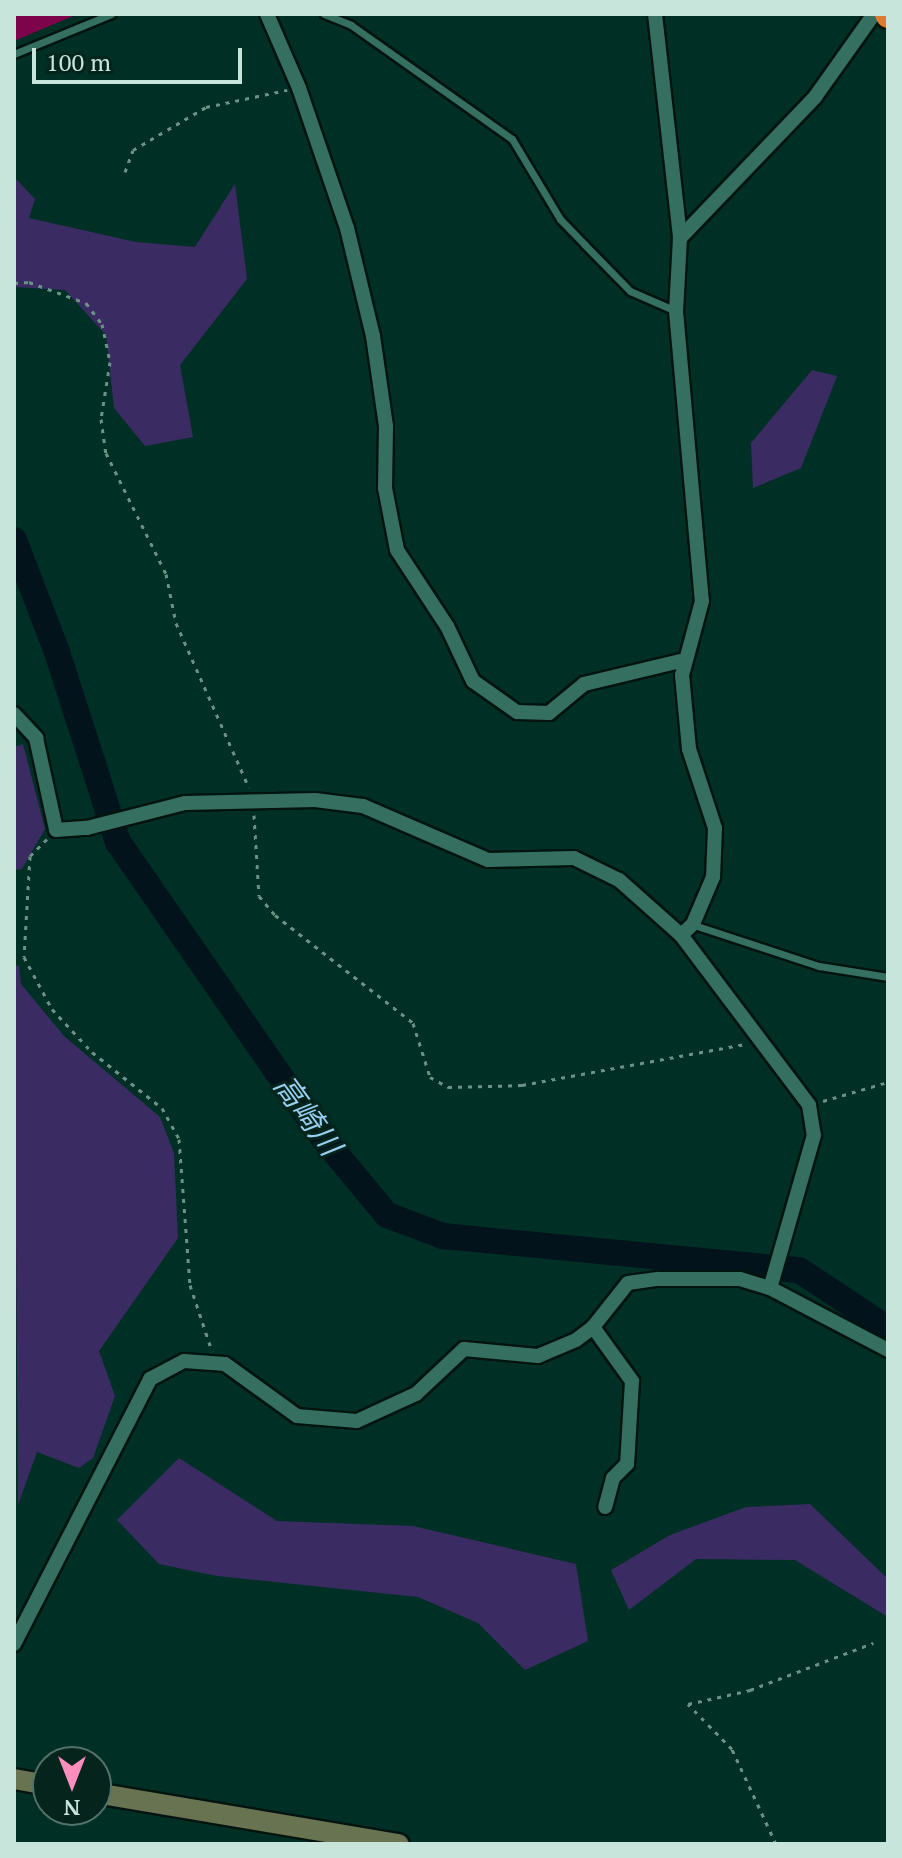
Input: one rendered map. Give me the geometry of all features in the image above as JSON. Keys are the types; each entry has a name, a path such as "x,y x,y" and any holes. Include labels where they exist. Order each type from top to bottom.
{"street":[{"path":"267,14 299,88 347,228 373,336 386,426 385,488 397,550 447,626 473,681 517,712 549,713 584,684 685,660"},
{"path":"655,14 680,238 676,311 702,601 685,660 689,749 715,828 713,877 693,924 681,935"},
{"path":"680,238 815,97 874,14"},
{"path":"14,714 36,738 56,830 87,828 185,803 254,798 363,806 488,860 574,858 619,880 681,935 757,1042 809,1105 814,1135 770,1288"},
{"path":"14,1644 19,1620 150,1379 184,1361 215,1360 254,1383 283,1411 357,1421 416,1394 464,1349 538,1356 593,1327 628,1283 740,1279 770,1288 888,1350"},
{"path":"593,1327 632,1381 627,1464 613,1478 605,1507"},
{"path":"112,1796 399,1844"}],"lane":[{"path":"14,54 111,14"},
{"path":"324,14 351,25 512,139 560,219 630,291 676,311"},
{"path":"693,924 819,966 888,977"}],"path":[{"path":"125,172 133,150 206,107 299,88"},
{"path":"14,283 29,282 86,303 102,324 110,362 101,419 106,453 166,574 176,623 254,798 259,896 275,915 405,1014 413,1023 430,1077 448,1087 522,1085 757,1042"},
{"path":"56,830 30,856 24,957 52,1009 92,1052 162,1108 179,1139 190,1285 215,1360"},
{"path":"809,1105 888,1082"},
{"path":"776,1844 732,1749 688,1704 750,1690 873,1643"}],"shaded area":[{"path":"14,177 35,199 29,218 136,242 195,247 235,184 247,279 180,365 193,437 145,446 114,408 106,335 65,290 14,287"},
{"path":"812,370 837,376 801,468 753,488 751,443"},
{"path":"23,744 45,829 22,869 14,870 14,747"},
{"path":"14,965 19,966 21,984 64,1036 160,1117 174,1153 178,1238 99,1351 115,1396 93,1458 79,1468 37,1452 18,1505"},
{"path":"179,1458 277,1521 413,1526 576,1564 588,1641 525,1670 478,1623 418,1597 217,1576 159,1564 117,1520"},
{"path":"810,1504 888,1579 888,1617 795,1560 696,1559 629,1610 611,1570 670,1535 746,1507"}],"building":[{"path":"14,14 78,14 14,41"}],"waterway":[{"name":"高崎川","path":"14,540 57,652 118,842 323,1138 387,1215 443,1236 799,1270 888,1329"}]}
